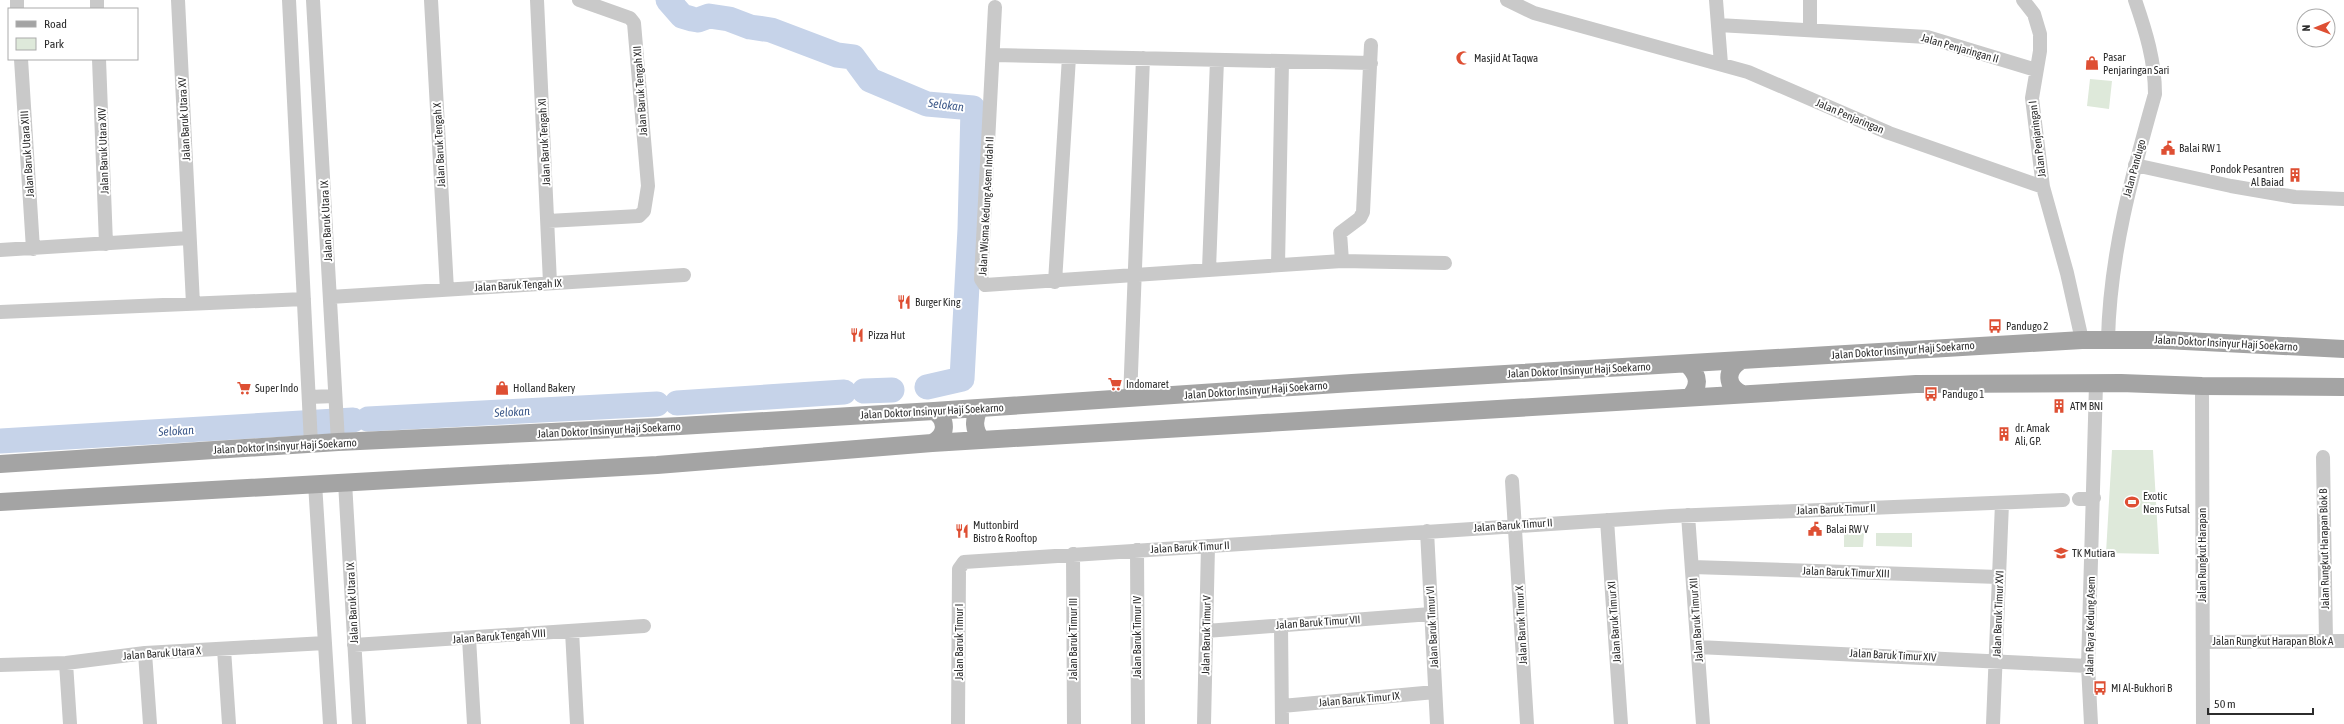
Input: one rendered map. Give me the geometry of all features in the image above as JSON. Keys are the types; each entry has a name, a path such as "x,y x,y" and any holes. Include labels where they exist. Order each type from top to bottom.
{"main road":[{"name":"Jalan Doktor Insinyur Haji Soekarno","path":"0,464 311,437 337,428 688,426 1130,399 1352,383 2082,340 2165,340 2344,349"},
{"path":"1740,361 1732,366 1729,374 1730,383 1734,390 1742,394"},
{"path":"1687,364 1694,371 1698,380 1696,389 1690,397"},
{"path":"0,502 315,483 657,465 932,443 1916,384 2096,384 2344,387"},
{"path":"980,408 974,421 978,435 982,440"},
{"path":"932,443 938,440 945,428 940,415 934,411"}],"street":[{"name":"Jalan Baruk Utara XV","path":"178,0 193,304"},
{"path":"289,0 311,437"},
{"name":"Jalan Baruk Utara IX","path":"313,0 337,428"},
{"name":"Jalan Baruk Tengah X","path":"431,0 447,290"},
{"name":"Jalan Baruk Tengah XI","path":"537,0 550,283"},
{"name":"Jalan Baruk Tengah XII","path":"548,221 638,216 644,211 648,186 634,23 630,18 579,0"},
{"name":"Jalan Penjaringan","path":"1507,0 1534,13 1748,72 1889,133 2043,187"},
{"path":"1716,0 1721,64"},
{"path":"1810,0 1810,29"},
{"name":"Jalan Penjaringan I","path":"2024,0 2034,14 2040,34 2040,51 2032,98 2043,187"},
{"name":"Jalan Pandugo","path":"2108,339 2110,290 2124,205 2155,94 2155,75 2151,48 2135,0"},
{"name":"Jalan Wisma Kedung Asem Indah II","path":"995,7 982,279 985,285 1055,282 1209,269 1342,261 1445,263"},
{"name":"Jalan Penjaringan II","path":"1718,25 1810,29 1927,37 2036,70"},
{"path":"1342,261 1340,233 1360,218 1363,212 1371,45"},
{"path":"993,55 1371,63"},
{"path":"1055,282 1069,56"},
{"path":"1130,399 1143,58"},
{"name":"Jalan Baruk Utara XIII","path":"20,60 32,249"},
{"name":"Jalan Baruk Utara XIV","path":"99,60 106,244"},
{"path":"1209,269 1217,60"},
{"path":"1278,265 1282,62"},
{"path":"2135,165 2231,186 2288,196 2344,199"},
{"path":"2043,187 2067,273 2082,340"},
{"path":"0,250 189,238"},
{"name":"Jalan Baruk Tengah IX","path":"330,297 684,275"},
{"path":"0,312 304,299"},
{"name":"Jalan Raya Kedung Asem","path":"2091,724 2088,666 2094,498 2096,384"},
{"name":"Jalan Rungkut Harapan","path":"2202,386 2203,724"},
{"path":"309,397 335,396"},
{"name":"Jalan Rungkut Harapan Blok B","path":"2323,457 2326,641"},
{"path":"1512,481 1515,525"},
{"name":"Jalan Baruk Utara IX","path":"345,482 359,724"},
{"path":"315,483 330,724"},
{"path":"2078,499 2094,498"},
{"name":"Jalan Baruk Timur II","path":"964,562 1515,525 1688,515 2062,500"},
{"name":"Jalan Baruk Timur XVI","path":"1993,724 2002,503"},
{"name":"Jalan Baruk Timur XII","path":"1688,515 1703,724"},
{"name":"Jalan Baruk Timur XI","path":"1607,520 1621,724"},
{"name":"Jalan Baruk Timur X","path":"1515,525 1527,724"},
{"name":"Jalan Baruk Timur VI","path":"1427,531 1437,724"},
{"name":"Jalan Baruk Timur V","path":"1204,724 1208,546"},
{"name":"Jalan Baruk Timur IV","path":"1137,550 1138,724"},
{"name":"Jalan Baruk Timur III","path":"1073,554 1074,724"},
{"name":"Jalan Baruk Timur I","path":"958,724 959,569 964,562"},
{"name":"Jalan Baruk Timur XIII","path":"1692,567 1999,577"},
{"name":"Jalan Baruk Timur VII","path":"1206,631 1431,614"},
{"path":"1281,625 1282,724"},
{"name":"Jalan Baruk Tengah VIII","path":"354,645 572,632 644,626"},
{"path":"572,632 577,724"},
{"path":"469,638 474,724"},
{"name":"Jalan Rungkut Harapan Blok A","path":"2203,642 2344,641"},
{"name":"Jalan Baruk Utara X","path":"0,665 66,662 145,653 325,643"},
{"name":"Jalan Baruk Timur XIV","path":"1698,647 1996,660 2088,666"},
{"path":"224,649 229,724"},
{"path":"145,653 150,724"},
{"path":"66,662 70,724"},
{"name":"Jalan Baruk Timur IX","path":"1282,706 1435,692"}],"green space":[{"path":"2090,79 2112,81 2109,109 2087,106"},
{"name":"Exotic Nens Futsal","path":"2112,450 2153,450 2159,554 2106,553"},
{"path":"1844,532 1864,533 1863,547 1844,547"},
{"path":"1876,533 1912,533 1912,547 1876,546"}],"waterway":[{"name":"Selokan","path":"668,0 682,16 698,20 709,16 729,19 750,27 771,30 837,55 853,57 870,80 927,104 973,108 970,229 962,379 927,387"},
{"name":"Selokan","path":"864,391 892,390"},
{"name":"Selokan","path":"677,403 844,392"},
{"name":"Selokan","path":"368,419 657,404"},
{"name":"Selokan","path":"0,441 353,420"}],"place":[{"name":"Masjid At Taqwa","path":"1463,58"},
{"name":"Pasar Penjaringan Sari","path":"2092,63"},
{"name":"Balai RW 1","path":"2168,148"},
{"name":"Pondok Pesantren Al Baiad","path":"2295,175"},
{"name":"Burger King","path":"904,302"},
{"name":"Pandugo 2","path":"1995,326"},
{"name":"Pizza Hut","path":"857,335"},
{"name":"Indomaret","path":"1115,384"},
{"name":"Super Indo","path":"244,388"},
{"name":"Holland Bakery","path":"502,388"},
{"name":"Pandugo 1","path":"1931,394"},
{"name":"ATM BNI","path":"2059,406"},
{"name":"dr. Amak Ali, GP.","path":"2004,434"},
{"name":"Exotic Nens Futsal","path":"2132,502"},
{"name":"Balai RW V","path":"1815,529"},
{"name":"Muttonbird Bistro & Rooftop","path":"962,531"},
{"name":"TK Mutiara","path":"2061,553"},
{"name":"MI Al-Bukhori B","path":"2100,688"}]}
